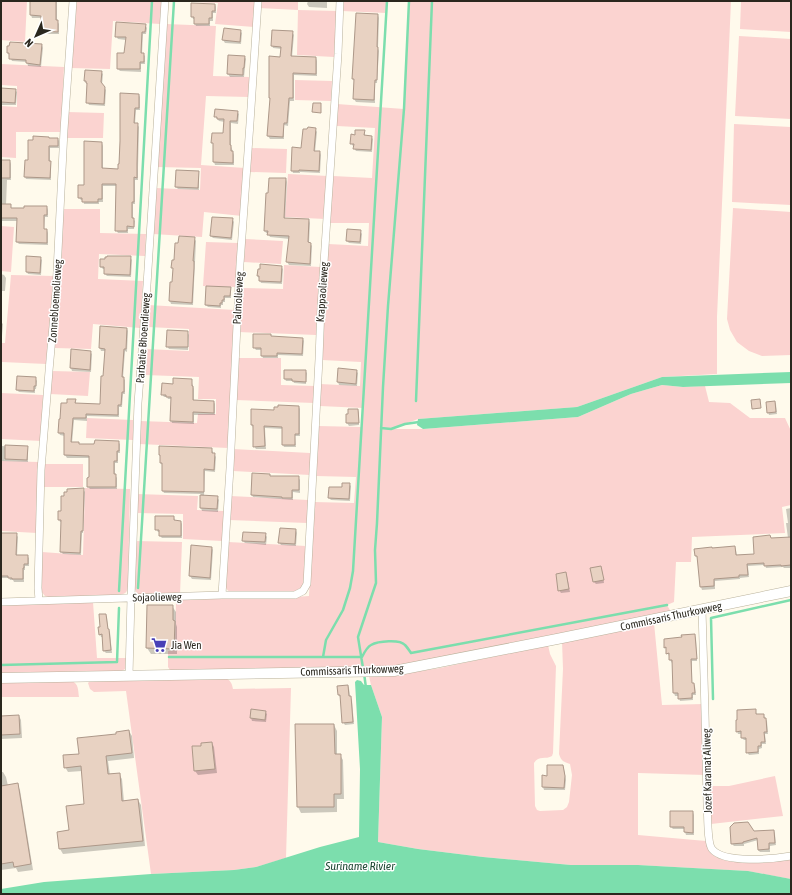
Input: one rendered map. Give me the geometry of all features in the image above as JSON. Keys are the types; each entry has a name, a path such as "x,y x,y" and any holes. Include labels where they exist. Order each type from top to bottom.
{"main road":[{"name":"Commissaris Thurkowweg","path":"1,678 376,670 394,671 791,591"}],"street":[{"name":"Zonnebloemolieweg","path":"39,600 41,470 56,292 64,130 73,1"},
{"name":"Parbatie Bhoendieweg","path":"130,676 131,598 138,403 165,1"},
{"name":"Palmolieweg","path":"222,595 237,324 258,1"},
{"name":"Krappaolieweg","path":"307,584 321,307 338,61 340,1"},
{"name":"Sojaolieweg","path":"1,602 222,595 295,595 304,591 307,584"},
{"name":"Jozef Karamat Aliweg","path":"702,610 709,844 716,853 731,858 771,859 791,856"}],"shaded area":[{"path":"1,1 27,1 25,42 1,40"},
{"path":"75,1 162,1 160,24 113,21 110,69 71,68"},
{"path":"169,1 256,1 254,27 215,24 218,3"},
{"path":"260,1 298,1 298,10 259,8"},
{"path":"343,1 387,1 386,13 342,11"},
{"path":"409,1 731,1 717,317 717,374 662,377 577,407 418,419 392,429 423,429 578,417 631,394 662,385 683,387 705,386 709,402 730,403 750,418 785,418 791,431 791,505 782,507 785,533 692,537 691,562 676,562 674,602 667,605 671,612 388,668 170,670 168,667 168,651 175,650 176,600 309,596 314,502 354,503 356,477 316,476 318,426 362,427 363,408 320,406 320,384 360,386 361,362 322,360 328,244 368,246 369,223 330,223 333,176 372,178 375,128 337,126 337,104 404,109"},
{"path":"741,1 791,1 791,32 740,29"},
{"path":"298,10 337,11 334,57 297,55"},
{"path":"166,24 216,26 213,76 250,77 249,97 206,96 201,165 245,168 242,216 204,212 202,237 153,234 156,188 200,190 201,168 157,167"},
{"path":"739,36 791,39 791,119 735,116"},
{"path":"1,64 64,67 61,132 16,132 16,158 1,157 1,106 17,107 17,86 1,85"},
{"path":"295,80 332,81 331,101 295,100"},
{"path":"67,112 104,113 103,138 66,138"},
{"path":"734,124 791,127 791,205 732,202"},
{"path":"251,148 287,149 286,173 250,172"},
{"path":"288,174 328,176 325,219 285,217"},
{"path":"733,208 791,212 791,355 762,356 749,351 737,342 730,330 727,319"},
{"path":"63,209 100,209 100,233 146,234 145,256 99,254 98,279 143,281 140,328 93,324 91,349 55,348"},
{"path":"1,226 14,227 11,272 1,271"},
{"path":"245,239 283,241 281,264 244,262"},
{"path":"206,242 238,243 236,287 203,286"},
{"path":"284,265 320,267 316,335 239,332 241,288 283,289"},
{"path":"11,275 54,276 46,364 2,362 1,378 1,343 5,343"},
{"path":"148,305 235,310 228,448 139,444 140,421 197,423 198,414 216,414 216,399 198,399 199,377 145,375 146,349 189,351 189,329 148,327"},
{"path":"237,358 281,358 281,385 315,386 314,403 236,400"},
{"path":"52,371 90,372 88,396 50,394"},
{"path":"1,393 43,395 41,441 1,439"},
{"path":"87,418 133,420 133,440 86,438"},
{"path":"233,449 310,453 310,475 233,471"},
{"path":"1,461 39,462 37,533 1,531"},
{"path":"44,464 83,464 83,487 43,487"},
{"path":"85,488 130,489 127,590 121,595 45,596 41,591 42,552 83,555"},
{"path":"137,494 198,496 197,510 224,511 222,541 183,539 183,514 137,513"},
{"path":"230,496 308,500 307,523 229,520"},
{"path":"135,541 182,542 180,595 137,594 135,589"},
{"path":"228,542 306,546 304,579 302,586 292,593 230,592 225,586"},
{"path":"93,602 97,658 126,658 125,669 120,672 1,674 1,604"},
{"path":"654,623 662,705 704,704 705,775 638,773 638,835 706,841 709,851 714,856 731,861 757,862 791,859 791,879 747,871 638,865 571,865 483,857 418,849 378,842 382,717 369,676 395,675 440,668 548,645 550,654 556,666 553,753 552,756 540,758 534,763 535,806 537,810 540,811 563,810 567,807 569,802 572,775 570,764 563,761 559,754 563,669 562,641"},
{"path":"226,678 231,683 233,689 291,688 286,858 256,867 234,870 151,874 126,691 94,692 90,689 88,683 90,681"},
{"path":"71,681 77,685 79,697 1,697 1,682"},
{"path":"775,776 783,816 711,824 709,786 729,786"}],"water":[{"path":"791,372 791,383 683,387 662,385 631,394 578,417 423,429 417,425 418,419 577,407 662,377"},
{"name":"Suriname Rivier","path":"357,680 361,681 364,685 371,685 382,717 378,842 418,849 483,857 571,865 638,865 748,871 791,879 791,894 1,894 1,889 44,882 151,874 234,870 256,867 320,847 359,837 360,769 355,682"}],"building":[{"path":"30,1 56,1 56,20 58,20 58,32 41,31 41,16 30,15"},
{"path":"191,3 215,4 215,11 212,11 212,18 209,18 209,24 194,24 194,17 191,17"},
{"path":"356,13 378,14 377,80 375,80 374,100 353,99 354,79 352,79"},
{"path":"116,22 146,24 145,32 142,32 141,53 144,53 144,62 140,62 140,69 117,69 117,53 124,53 126,37 115,37"},
{"path":"224,28 241,30 240,42 222,40"},
{"path":"272,30 293,31 291,56 316,57 316,74 293,73 293,98 289,98 287,123 284,123 283,137 267,136 270,98 269,56 280,57 281,47 271,46"},
{"path":"10,42 42,44 40,65 26,63 26,60 9,59 7,46 9,46"},
{"path":"228,55 245,56 243,75 227,74"},
{"path":"85,70 102,71 101,82 105,87 104,104 86,103 87,83 84,81"},
{"path":"1,88 16,89 15,103 1,102"},
{"path":"120,93 139,94 139,108 135,108 134,123 138,123 137,178 134,177 134,202 132,202 132,218 134,218 134,227 127,226 127,231 115,231 116,184 102,184 102,199 98,199 98,202 82,202 82,198 78,198 78,185 84,185 84,141 102,142 102,168 118,169 120,141"},
{"path":"313,103 321,103 321,113 312,112"},
{"path":"215,109 238,111 237,121 230,121 230,145 231,151 233,151 233,163 213,162 213,143 211,143 212,133 223,133 224,119 217,119 217,117 214,117"},
{"path":"308,127 316,128 314,151 320,151 319,171 291,171 292,147 301,148 303,129 307,129"},
{"path":"355,130 365,130 364,135 372,136 371,150 353,149 354,144 350,144 351,134 355,135"},
{"path":"33,136 58,138 58,146 49,146 49,161 51,161 50,178 24,177 25,160 28,160 28,140 33,140"},
{"path":"1,160 10,160 10,178 1,178"},
{"path":"176,170 199,171 198,188 175,187"},
{"path":"269,178 286,178 284,218 309,219 308,242 311,243 310,264 286,262 289,236 267,235 268,231 264,231 266,193 268,193"},
{"path":"1,204 11,204 11,208 24,208 24,206 47,206 47,215 44,215 44,229 47,229 47,243 16,242 17,218 1,218"},
{"path":"212,217 233,218 231,238 210,236"},
{"path":"347,229 361,230 360,242 346,241"},
{"path":"179,236 195,237 192,303 169,301 170,282 172,282 172,260 174,260 175,243 178,243"},
{"path":"26,256 41,257 40,273 26,272"},
{"path":"107,256 131,256 130,275 104,274 104,267 100,267 100,259 105,259"},
{"path":"260,264 282,266 281,282 259,281 259,276 257,276 258,269 260,269"},
{"path":"206,286 231,287 230,296 224,296 224,300 220,303 220,306 205,305"},
{"path":"100,326 127,328 122,377 124,377 124,392 122,392 121,405 118,405 118,415 86,414 86,418 73,418 71,442 79,442 79,444 94,444 95,440 119,441 117,461 114,461 116,487 87,487 87,478 89,477 89,456 64,455 64,433 58,433 61,403 67,403 67,399 76,399 75,403 100,404 101,376 103,376 105,349 99,348"},
{"path":"167,330 188,331 188,347 166,347"},
{"path":"253,334 271,334 271,336 303,338 302,354 277,353 277,356 261,356 261,348 253,348"},
{"path":"71,349 91,351 90,370 70,368"},
{"path":"338,368 357,370 356,384 337,382"},
{"path":"284,370 306,370 306,382 284,379"},
{"path":"17,376 36,377 36,386 34,386 34,391 16,390"},
{"path":"173,378 192,379 193,400 214,401 214,413 193,412 193,422 170,421 171,397 161,395 162,383 173,384"},
{"path":"760,399 761,408 752,409 751,400"},
{"path":"775,401 776,412 767,413 766,402"},
{"path":"278,405 299,406 299,434 295,434 295,445 282,445 282,427 264,426 265,446 253,447 251,409 274,410 274,407 278,407"},
{"path":"348,409 358,409 359,423 346,423 346,414 348,414"},
{"path":"5,445 28,446 27,460 5,459"},
{"path":"159,446 212,448 212,453 215,453 214,470 204,469 204,492 162,491 162,463 160,463"},
{"path":"252,473 270,474 270,476 299,476 299,490 292,490 292,498 251,495"},
{"path":"342,483 350,483 349,499 328,498 329,487 342,487"},
{"path":"84,488 83,531 81,531 80,553 60,552 61,520 58,520 58,511 61,511 61,496 64,496 64,492 67,492 67,489"},
{"path":"200,495 218,496 217,509 200,508"},
{"path":"155,516 174,516 174,520 181,521 181,536 159,536 159,530 155,530"},
{"path":"280,528 296,529 295,544 278,543"},
{"path":"243,532 266,533 265,542 242,541"},
{"path":"1,533 17,533 16,555 28,555 28,564 24,564 23,568 23,579 12,579 8,578 8,576 1,576"},
{"path":"770,535 771,538 791,537 791,565 764,566 764,563 747,564 748,575 714,579 714,586 700,587 697,556 695,556 694,549 735,546 736,555 754,554 753,537"},
{"path":"191,545 212,547 210,578 189,576"},
{"path":"601,566 604,580 593,582 590,568"},
{"path":"566,572 569,589 558,591 556,574"},
{"path":"147,605 173,605 173,620 175,621 174,649 146,648"},
{"path":"99,614 106,614 111,650 103,651 102,634 99,635 98,627 100,627"},
{"path":"695,634 697,659 691,659 692,683 694,683 695,693 692,693 692,698 678,699 678,693 673,693 672,660 669,660 669,653 666,654 664,639 682,637 681,635"},
{"path":"348,685 349,696 351,696 353,722 342,723 340,695 338,695 337,686"},
{"path":"251,709 266,711 265,720 250,718"},
{"path":"756,709 756,714 764,714 764,718 766,718 767,732 764,732 765,742 761,742 761,746 758,746 758,752 746,753 746,738 741,738 741,731 736,732 737,710"},
{"path":"19,715 20,734 1,735 1,716"},
{"path":"295,724 334,724 335,754 341,754 341,794 334,794 334,807 297,807"},
{"path":"129,730 132,753 106,756 108,774 120,773 122,801 138,799 143,841 59,849 57,832 69,830 66,806 84,804 81,766 64,768 63,755 79,754 77,738 116,734 116,732"},
{"path":"212,742 215,769 194,771 192,746 201,746 201,743"},
{"path":"547,765 563,765 565,776 564,788 542,787 542,775 547,776"},
{"path":"18,783 31,864 14,867 13,862 1,864 1,786"},
{"path":"670,811 693,811 693,833 684,832 684,827 670,827"},
{"path":"748,822 754,831 774,830 775,843 769,843 769,849 758,850 757,838 743,843 731,844 730,827 734,823"}],"waterway":[{"path":"119,591 152,1"},
{"path":"138,588 174,1"},
{"path":"387,1 353,571 350,588 343,610 326,640 323,657 362,657 371,645 389,641 402,643 411,653 667,605"},
{"path":"363,668 358,637 376,583 375,550 383,387 404,109 409,1"},
{"path":"416,401 432,1"},
{"path":"381,428 391,429 405,424 419,422"},
{"path":"713,699 711,618 791,600"},
{"path":"1,665 117,662 119,608"},
{"path":"169,657 323,657"},
{"path":"364,673 366,688"}],"place":[{"name":"Jia Wen","path":"159,645"}]}
